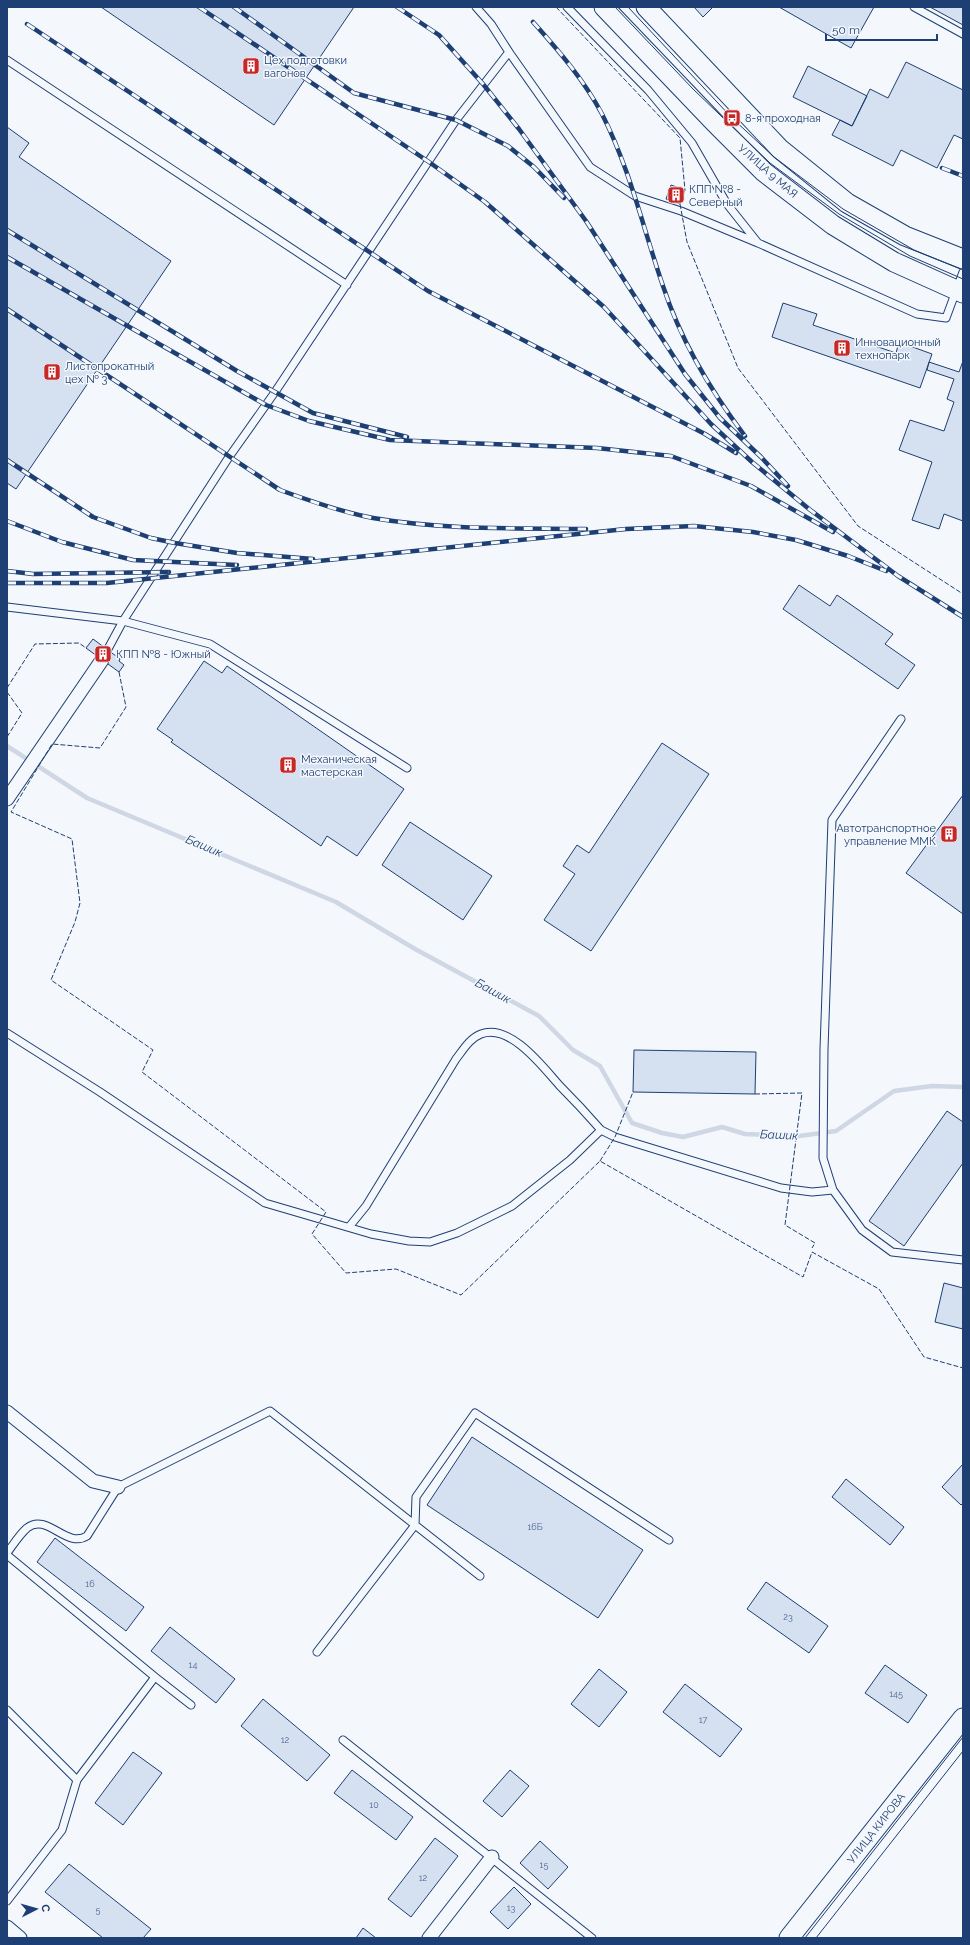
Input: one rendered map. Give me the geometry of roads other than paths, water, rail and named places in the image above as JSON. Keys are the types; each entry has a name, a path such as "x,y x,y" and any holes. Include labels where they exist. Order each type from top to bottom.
{"main road":[{"name":"УЛИЦА 9 МАЯ","path":"604,7 714,123 764,172 833,225 894,262 960,292"},
{"path":"646,7 780,150 847,203 905,236 963,259"},
{"name":"УЛИЦА КИРОВА","path":"789,1938 963,1718"}],"street":[{"path":"7,799 102,660"},
{"path":"7,1412 93,1480 118,1487"},
{"path":"430,1938 492,1857"},
{"path":"7,1927 20,1938"}],"lane":[{"path":"476,7 491,24 508,52 590,168 635,196 681,211 758,243 917,314 946,318 960,292 963,272"},
{"path":"567,7 648,90 692,143 726,204 758,243"},
{"path":"914,7 963,34"},
{"path":"102,660 123,622 230,457 347,285 456,120 508,52"},
{"path":"7,60 347,285"},
{"path":"7,607 123,622 210,644 407,768"},
{"path":"901,719 832,820 824,1049 823,1158 833,1190 862,1230 892,1252 963,1260"},
{"path":"7,1033 100,1092 265,1202 372,1234 409,1241 430,1242 458,1233 512,1206 570,1160 601,1130"},
{"path":"349,1227 371,1199 456,1059 470,1041 482,1034 500,1034 516,1042 532,1054 601,1130 615,1137 781,1188 812,1192 833,1190"},
{"path":"191,1705 7,1554 28,1527 35,1524 44,1524 73,1539 80,1540 86,1536 118,1487 270,1411 480,1576"},
{"path":"317,1652 415,1525 416,1497 475,1413 669,1540"},
{"path":"7,1901 62,1830 77,1780 155,1676"},
{"path":"7,1710 77,1780"},
{"path":"343,1740 592,1938"}],"waterway":[{"name":"Башик","path":"7,746 87,798 336,902 415,949 539,1016 573,1050 600,1066 632,1123 662,1133 683,1137 722,1127 745,1134 799,1136 836,1131 894,1091 932,1086 963,1087"}],"tram line":[{"path":"615,7 693,89 770,163 839,214 910,256 963,279"},
{"path":"628,7 732,118 774,157 843,209 914,250 963,270"},
{"path":"805,1938 963,1737"},
{"path":"816,1938 963,1751"}],"railway":[{"path":"199,7 429,162 485,202 604,307 711,424 752,462 809,509 898,576 963,617"},
{"path":"234,7 354,93 456,120 508,146 534,167 564,198"},
{"path":"397,7 439,35 483,84 519,129 586,221 685,374 720,418 761,457 788,486"},
{"path":"533,22 562,55 587,89 602,114 621,156 663,286 678,326 708,383 745,436"},
{"path":"27,24 428,291 705,434 736,453"},
{"path":"942,168 963,176"},
{"path":"7,230 237,371 313,413 407,437"},
{"path":"7,257 266,405 309,421 390,440 597,448 671,456 751,486 833,532"},
{"path":"7,309 280,490 349,513 399,522 479,528 586,529"},
{"path":"7,460 93,517 151,538 237,553 313,559"},
{"path":"7,521 62,542 133,560 237,565"},
{"path":"7,583 107,583 626,529 694,526 753,532 796,540 848,556 886,571"},
{"path":"7,571 33,574 169,572"}],"place":[{"name":"Цех подготовки вагонов","path":"251,66"},
{"name":"8-я проходная","path":"732,118"},
{"name":"КПП №8 - Северный","path":"676,195"},
{"name":"Инновационный технопарк","path":"842,348"},
{"name":"Листопрокатный цех № 3","path":"52,372"},
{"name":"КПП №8 - Южный","path":"103,654"},
{"name":"Механическая мастерская","path":"288,765"},
{"name":"Автотранспортное управление ММК","path":"949,834"}]}
